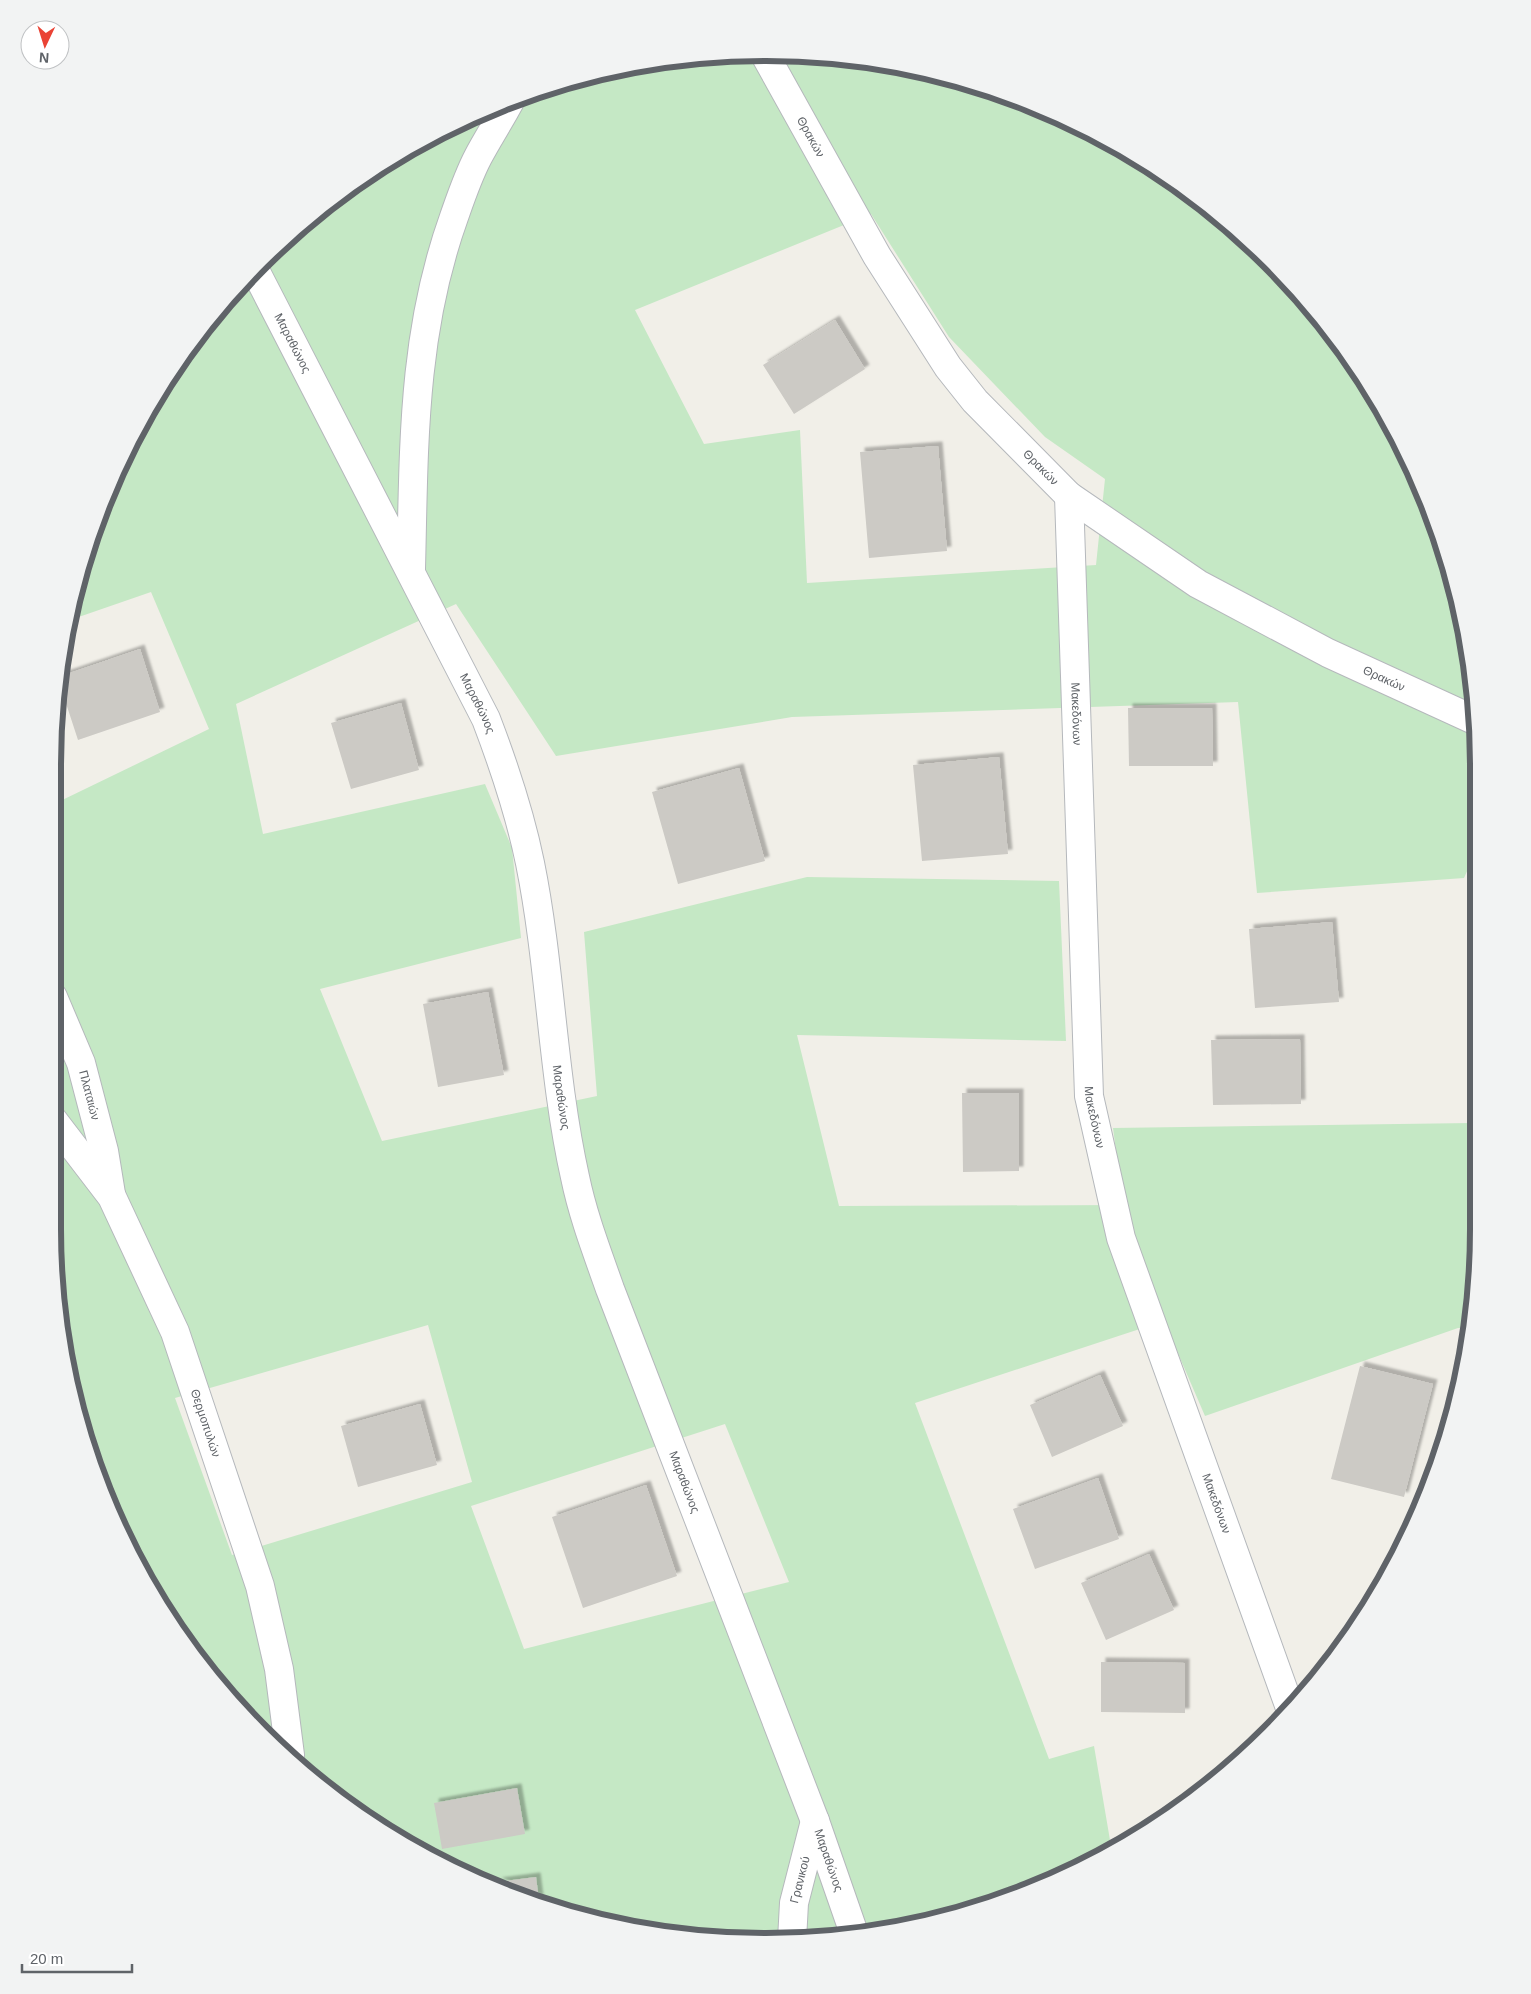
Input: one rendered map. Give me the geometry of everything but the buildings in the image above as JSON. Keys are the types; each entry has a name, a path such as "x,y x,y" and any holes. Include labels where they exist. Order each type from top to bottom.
{"street":[{"name":"Θρακών","path":"769,61 877,256 948,367 975,401 1069,496 1198,584 1328,653 1468,717"},
{"path":"411,573 417,380 431,294 444,245 461,196 478,158 504,112"},
{"name":"Μαραθώνος","path":"259,277 486,719 500,756 518,812 530,864 537,903 567,1137 586,1219 613,1298 815,1822 852,1927"},
{"name":"Μακεδόνων","path":"1069,496 1090,1096 1121,1238 1287,1701"},
{"name":"Πλαταιών","path":"61,1016 81,1063 104,1151 112,1197"},
{"name":"Θερμοπυλών","path":"61,1130 112,1197 175,1332 260,1586 279,1669 289,1746"},
{"name":"Γρανικού","path":"792,1932 794,1903 815,1822"}],"green space":[{"path":"766,61 857,67 948,85 1035,115 1077,134 1118,156 1157,180 1194,207 1230,236 1263,268 1295,301 1324,337 1351,374 1397,454 1416,496 1446,583 1464,674 1468,719 1470,864 1464,878 1257,893 1238,702 792,717 556,756 456,604 236,704 263,834 485,784 512,848 521,938 320,989 382,1141 597,1096 584,932 807,877 1059,881 1066,1041 797,1035 839,1206 1123,1205 1113,1128 1470,1123 1470,1228 1463,1328 1458,1328 1205,1416 1164,1321 915,1403 1049,1759 1094,1746 1110,1842 1035,1879 992,1895 948,1909 857,1927 766,1933 674,1927 628,1919 583,1909 496,1879 454,1860 374,1814 301,1758 236,1693 207,1657 180,1620 156,1581 134,1540 115,1498 85,1411 67,1320 63,1275 61,1228 61,801 209,729 151,592 77,617 85,583 99,539 115,496 134,454 180,374 236,301 301,236 374,180 413,156 454,134 496,115 583,85 628,75 674,67","holes":["871,214 949,337 1045,437 1105,479 1096,565 807,583 800,430 704,444 635,310","428,1325 472,1482 232,1555 175,1398","725,1424 789,1582 524,1649 471,1506"]}]}
